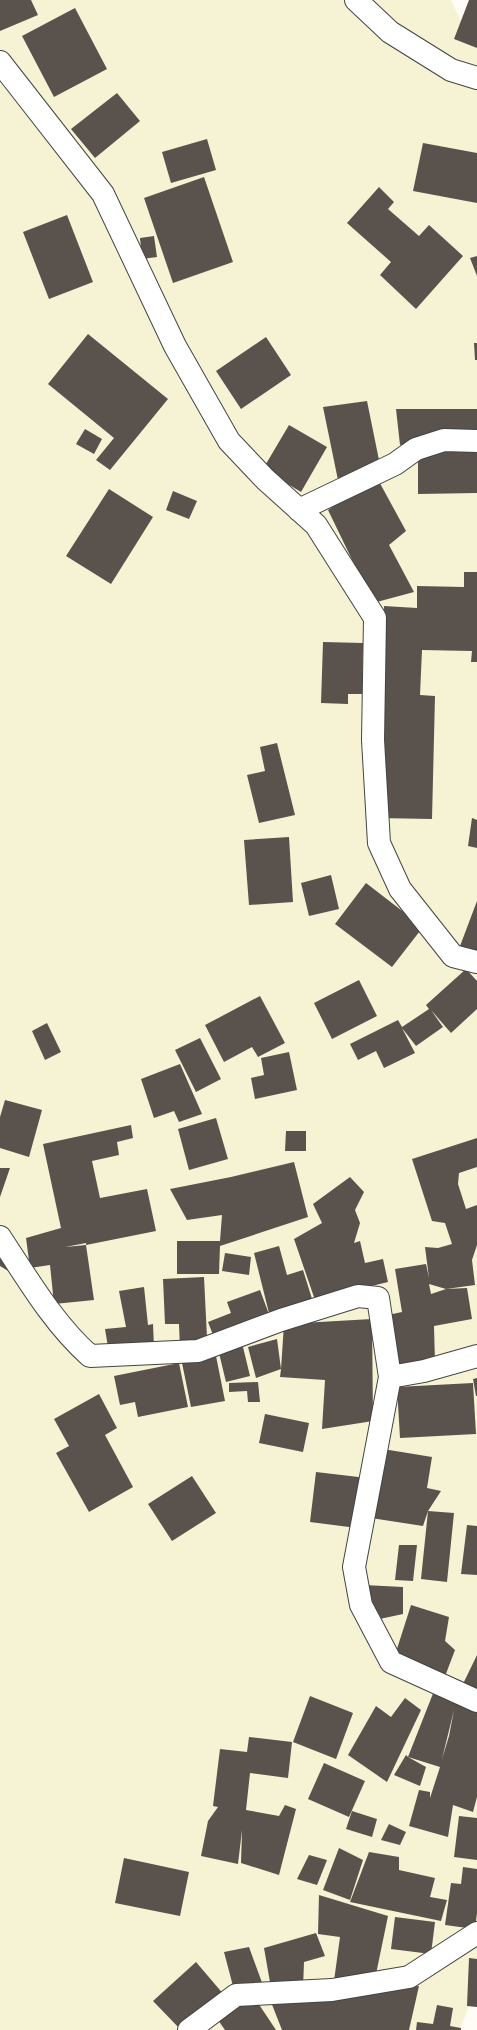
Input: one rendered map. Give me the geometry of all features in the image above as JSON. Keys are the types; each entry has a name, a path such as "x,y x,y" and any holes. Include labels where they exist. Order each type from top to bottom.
{"street":[{"path":"356,0 390,32 451,70 477,78"},
{"path":"0,62 103,194 175,346 230,441 265,480 316,525 375,618 373,740 379,843 400,889 453,956 477,962"},
{"path":"299,510 395,464 416,449 444,440 477,441"},
{"path":"0,1237 35,1291 76,1344 90,1356 198,1351 281,1320 358,1296 378,1298 390,1377 354,1567 361,1605 391,1662 477,1700"},
{"path":"390,1377 424,1372 477,1356"},
{"path":"189,2030 236,1996 332,1990 410,1976 477,1933"}],"shaded area":[{"path":"0,0 451,0 462,23 477,35 477,1983 460,2030 0,2030"}],"building":[{"path":"0,0 31,0 38,15 0,31"},
{"path":"469,0 477,0 477,48 454,39"},
{"path":"75,8 107,69 54,97 22,36"},
{"path":"117,93 140,121 95,158 71,129"},
{"path":"207,139 216,170 171,183 162,152"},
{"path":"423,143 477,153 477,203 413,191"},
{"path":"204,177 233,262 173,283 144,198"},
{"path":"379,187 394,202 388,209 419,236 429,225 463,256 416,309 380,275 391,262 347,223"},
{"path":"67,215 93,282 49,299 23,232"},
{"path":"154,236 157,257 142,259 140,238"},
{"path":"477,256 477,276 470,258"},
{"path":"88,334 168,399 110,470 96,460 114,438 48,384"},
{"path":"266,337 291,375 241,409 216,371"},
{"path":"474,343 477,343 477,360 475,360"},
{"path":"367,401 380,465 339,485 323,407"},
{"path":"396,409 477,409 477,437 443,436 400,445"},
{"path":"289,425 327,447 301,492 263,469"},
{"path":"85,429 102,439 94,454 76,444"},
{"path":"418,452 477,452 477,493 418,494"},
{"path":"376,476 406,531 389,545 414,592 373,603 328,510"},
{"path":"109,489 153,517 111,584 66,556"},
{"path":"173,491 197,501 189,519 166,510"},
{"path":"464,572 477,572 477,662 471,662 472,651 422,650 420,695 435,696 432,819 378,818 384,606 417,608 417,586 464,587"},
{"path":"323,642 363,643 362,694 348,694 348,704 321,703"},
{"path":"277,743 295,815 259,823 247,775 265,771 260,747"},
{"path":"472,818 477,820 477,848 468,846"},
{"path":"289,837 293,902 249,905 244,840"},
{"path":"331,875 339,909 309,916 301,883"},
{"path":"366,883 423,927 392,967 335,924"},
{"path":"477,901 477,957 457,954"},
{"path":"466,969 477,981 477,1009 451,1033 431,1010 443,1027 416,1046 402,1028 415,1053 384,1068 376,1051 358,1060 350,1044 398,1020 402,1027 429,1009 426,1005"},
{"path":"359,980 377,1016 332,1039 314,1003"},
{"path":"260,996 285,1043 258,1057 252,1047 224,1062 205,1025"},
{"path":"47,1023 61,1052 45,1060 32,1031"},
{"path":"200,1038 221,1079 196,1092 175,1050"},
{"path":"289,1052 297,1090 255,1099 251,1078 264,1075 261,1058"},
{"path":"180,1064 202,1114 179,1122 174,1111 154,1118 141,1079"},
{"path":"5,1100 42,1110 29,1157 0,1148 0,1117"},
{"path":"216,1118 228,1159 189,1170 178,1129"},
{"path":"131,1125 133,1138 117,1142 119,1155 92,1161 100,1198 147,1189 156,1231 86,1245 94,1300 54,1304 50,1265 30,1268 26,1238 61,1228 43,1144","holes":["86,1243 86,1245 65,1247"]},
{"path":"286,1131 306,1131 306,1151 285,1151"},
{"path":"477,1138 477,1167 459,1173 458,1184 466,1209 477,1205 477,1245 472,1260 475,1285 446,1289 467,1288 472,1319 434,1326 435,1363 398,1370 388,1315 402,1312 395,1269 426,1264 429,1278 425,1247 438,1248 452,1244 445,1223 432,1221 412,1159","holes":["429,1284 446,1289 431,1294"]},
{"path":"294,1162 308,1217 220,1246 219,1274 177,1274 177,1241 220,1241 222,1215 187,1220 170,1189 231,1177"},
{"path":"0,1168 10,1168 0,1197"},
{"path":"350,1177 364,1192 355,1210 360,1223 354,1243 360,1241 365,1263 383,1259 388,1282 315,1300 294,1239 322,1223 313,1204"},
{"path":"279,1246 287,1275 303,1270 313,1302 215,1340 208,1322 231,1313 227,1302 260,1290 270,1317 254,1253"},
{"path":"0,1248 15,1275 0,1266"},
{"path":"225,1253 251,1257 249,1275 222,1271"},
{"path":"204,1277 207,1338 180,1349 179,1324 165,1324 163,1279"},
{"path":"144,1287 148,1325 153,1324 154,1347 108,1347 105,1329 126,1327 119,1291"},
{"path":"372,1319 373,1421 322,1429 325,1380 280,1377 284,1324"},
{"path":"277,1339 281,1369 256,1378 248,1347"},
{"path":"243,1347 250,1376 226,1382 219,1353"},
{"path":"216,1356 225,1401 191,1407 182,1363"},
{"path":"179,1363 188,1407 138,1417 135,1402 120,1405 114,1376"},
{"path":"477,1378 477,1396 476,1396 473,1379"},
{"path":"258,1382 260,1402 248,1402 247,1391 229,1392 229,1383"},
{"path":"473,1383 476,1434 400,1438 397,1387"},
{"path":"99,1394 117,1428 105,1435 133,1487 89,1512 56,1453 69,1446 54,1419"},
{"path":"265,1414 309,1423 303,1452 259,1443"},
{"path":"383,1449 432,1457 427,1488 441,1491 428,1511 423,1526 371,1518"},
{"path":"316,1472 367,1478 357,1528 310,1522"},
{"path":"192,1476 216,1513 172,1541 148,1504"},
{"path":"428,1511 454,1513 447,1582 421,1579"},
{"path":"467,1525 477,1526 477,1575 461,1574"},
{"path":"399,1545 417,1545 413,1581 395,1580"},
{"path":"364,1585 403,1587 403,1614 375,1620"},
{"path":"411,1605 449,1617 445,1641 455,1650 444,1679 396,1652"},
{"path":"477,1655 477,1693 462,1686"},
{"path":"434,1691 477,1710 477,1797 473,1812 453,1805 448,1837 409,1826 419,1790 430,1792 430,1798 440,1767 408,1757","holes":["454,1710 449,1736 442,1759"]},
{"path":"310,1696 353,1713 336,1759 293,1742"},
{"path":"405,1698 421,1710 387,1782 348,1755 376,1706 391,1717"},
{"path":"249,1737 292,1742 288,1778 250,1773 246,1810 279,1816 285,1805 296,1809 279,1875 241,1863 242,1830 238,1864 201,1856 208,1821 218,1807 213,1806 220,1749 247,1752"},
{"path":"406,1755 426,1767 420,1786 394,1775"},
{"path":"324,1763 365,1781 349,1817 308,1799"},
{"path":"352,1811 377,1819 372,1837 346,1829"},
{"path":"459,1816 477,1818 477,1860 454,1857"},
{"path":"389,1824 406,1832 400,1845 381,1840"},
{"path":"339,1848 363,1860 350,1900 323,1890"},
{"path":"369,1852 399,1857 399,1870 435,1878 430,1897 447,1900 441,1921 350,1902"},
{"path":"309,1855 327,1860 317,1885 297,1879"},
{"path":"124,1858 189,1872 180,1916 115,1903"},
{"path":"463,1867 477,1869 477,1913 475,1929 445,1925 451,1883 461,1884"},
{"path":"319,1895 388,1916 375,1979 334,1981 340,1937 318,1934"},
{"path":"395,1917 435,1922 431,1954 391,1949"},
{"path":"316,1933 325,1956 304,1962 303,1989 271,1988 264,1948"},
{"path":"249,1947 264,1988 234,1990 224,1952"},
{"path":"469,1958 477,1959 477,2007 467,2006"},
{"path":"196,1962 225,1996 181,2030 153,2001"},
{"path":"419,1986 409,2030 282,2030 269,1997"},
{"path":"254,1997 276,2030 225,2030 218,2020"},
{"path":"437,2005 453,2008 450,2026 461,2028 461,2030 416,2030 417,2022 433,2024"}]}
